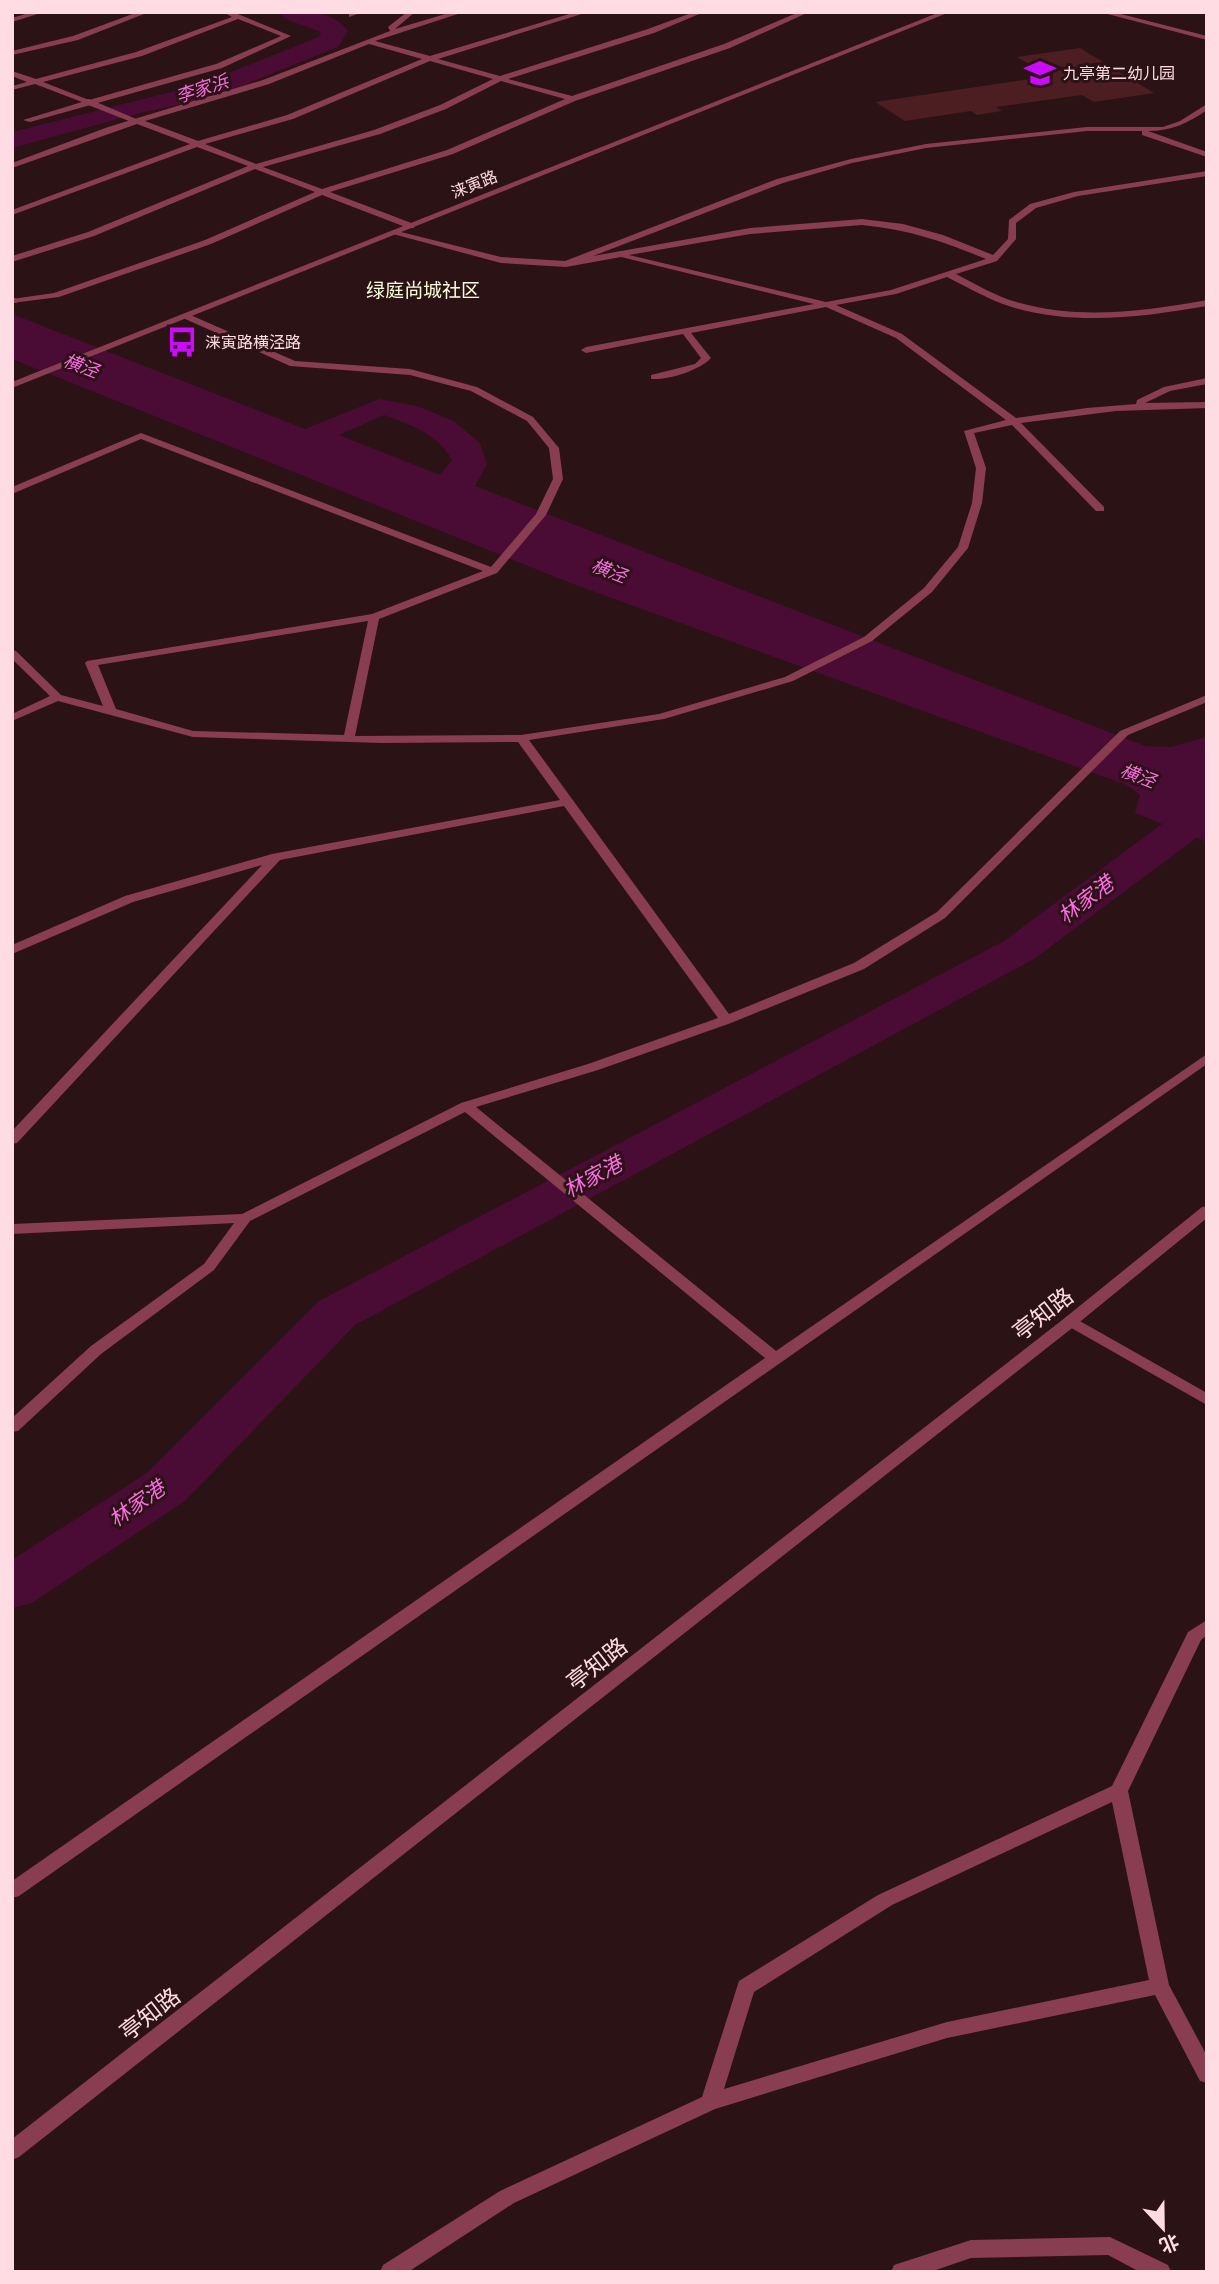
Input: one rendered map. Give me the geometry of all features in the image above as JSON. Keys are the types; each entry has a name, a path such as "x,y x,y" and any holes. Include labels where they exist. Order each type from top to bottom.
{"street":[{"path":"12,20 40,12"},
{"path":"12,53 75,38 146,12"},
{"path":"27,121 86,101 125,94 219,66 287,36 226,12"},
{"path":"352,15 360,12"},
{"path":"384,35 412,12"},
{"path":"12,166 137,121 266,82 384,35 461,12"},
{"path":"12,213 198,144 290,117 429,59 585,12"},
{"path":"12,259 91,234 256,166 377,132 443,107 499,79 651,31 701,12"},
{"path":"13,301 56,295 208,242 322,192 450,152 572,99 727,46 806,12"},
{"name":"涞寅路","path":"12,385 947,12"},
{"path":"1103,12 1207,37"},
{"path":"12,88 139,54 238,17"},
{"path":"367,41 572,99"},
{"path":"12,73 411,226"},
{"path":"566,264 768,185 850,161 926,146 1073,130 1163,129 1183,123 1207,106"},
{"path":"1136,130 1207,155"},
{"path":"586,350 893,292 994,259 1012,239 1012,222 1033,206 1077,194 1207,173"},
{"path":"396,232 501,260 566,264 750,231 862,222 928,233 994,259"},
{"path":"621,256 828,305 899,336 1013,421 1100,509"},
{"path":"950,275 1019,306 1056,313 1144,313 1207,303"},
{"path":"111,712 91,663 374,617 493,571 541,515 558,479 554,448 530,419 474,389 411,372 293,364 186,316"},
{"path":"654,377 698,366 706,358 685,331"},
{"path":"1136,404 1167,389 1207,381"},
{"path":"12,653 57,697 193,734 349,739 521,738 660,716 789,679 868,639 928,590 963,548 977,503 981,468 970,431 1059,412 1136,404 1207,405"},
{"path":"12,491 141,436 493,571"},
{"path":"349,739 374,617"},
{"path":"12,718 57,697"},
{"path":"12,1229 245,1218 466,1105 593,1067 726,1020 859,966 941,915 1124,733 1207,698"},
{"path":"521,738 726,1020"},
{"path":"12,950 128,899 276,857 568,802"},
{"path":"12,1140 276,857"},
{"path":"12,1891 1207,1058"},
{"path":"466,1105 776,1359"},
{"name":"亭知路","path":"12,2151 1071,1321 1207,1210"},
{"path":"12,1427 96,1350 209,1267 245,1218"},
{"path":"1071,1321 1207,1400"},
{"path":"1207,1626 1194,1636 1119,1791 1160,1986 1207,2075"},
{"path":"710,2102 747,1987 885,1899 1119,1791"},
{"path":"390,2272 508,2197 710,2102 947,2030 1160,1986"},
{"path":"901,2272 971,2249 1111,2246 1161,2272"}],"water":[{"name":"横泾","path":"12,314 305,429 379,399 417,406 454,421 480,443 487,464 475,486 1145,746 1171,747 1207,737 1207,842 1135,813 1140,795 1127,785 573,584 12,359","holes":["384,415 414,427 439,443 452,460 440,475 339,435"]}],"building":[{"path":"1080,48 1103,62 1080,65 1085,68 1108,65 1154,93 1094,102 1082,95 996,107 1002,111 977,115 971,111 905,121 875,102 1049,76 1017,57"}],"waterway":[{"name":"李家浜","path":"12,140 136,106 202,92 329,42 335,31 319,20 290,12"},
{"name":"林家港","path":"12,1588 166,1487 337,1313 1019,950 1207,810"}],"place":[{"name":"九亭第二幼儿园","path":"1040,73"},
{"name":"涞寅路横泾路","path":"182,342"}],"district":[{"name":"绿庭尚城社区","path":"423,290"}]}
